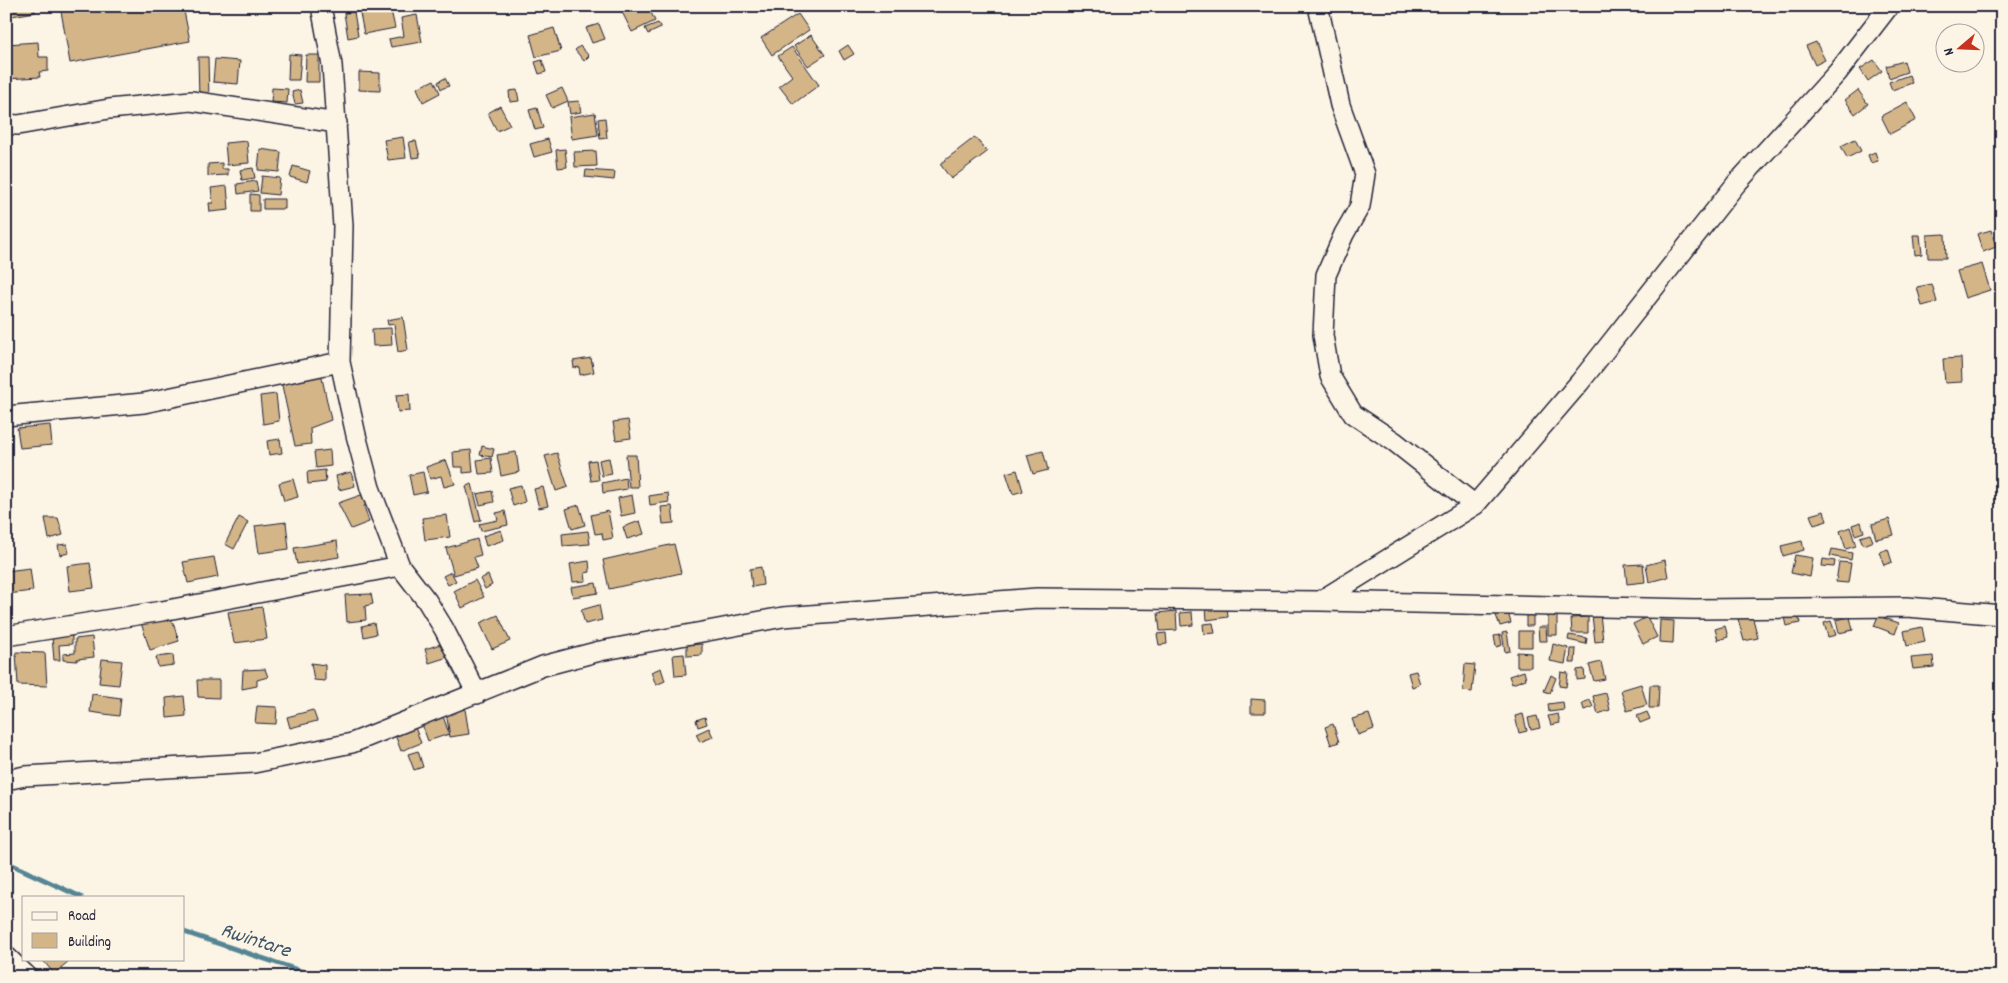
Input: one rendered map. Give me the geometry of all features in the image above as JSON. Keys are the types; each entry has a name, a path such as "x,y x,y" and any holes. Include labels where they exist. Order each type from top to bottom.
{"street":[{"path":"320,6 332,65 343,226 340,362 370,488 400,566 427,601 444,629 477,694"},
{"path":"1318,6 1340,105 1364,174 1360,206 1344,234 1326,275 1323,335 1330,376 1354,414 1395,442 1476,505"},
{"path":"1320,601 1476,505 1580,382 1736,184 1838,72 1889,6"},
{"path":"6,124 18,124 109,109 191,101 336,123"},
{"path":"6,416 144,403 340,362"},
{"path":"6,636 162,612 400,566"},
{"path":"6,780 25,776 254,763 352,743 544,666 600,651 783,617 1037,598 1320,601 1694,609 1907,607 2002,615"},
{"path":"6,956 28,977"}],"building":[{"path":"6,6 34,6 35,12 6,17"},
{"path":"85,6 183,6 190,41 70,63 61,11"},
{"path":"390,6 395,28 364,34 359,8"},
{"path":"623,6 648,6 655,21 632,32 620,8"},
{"path":"354,12 358,36 348,38 344,13"},
{"path":"798,14 809,30 772,55 761,38"},
{"path":"417,15 422,42 391,47 389,39 404,36 401,18"},
{"path":"658,23 661,28 648,34 645,28"},
{"path":"599,24 605,39 592,43 586,28"},
{"path":"554,28 561,51 536,57 530,35"},
{"path":"811,35 825,55 808,66 794,46"},
{"path":"38,42 39,57 48,57 48,71 39,72 40,77 6,79 6,44"},
{"path":"1816,42 1825,60 1815,65 1806,46"},
{"path":"848,45 854,54 844,60 839,51"},
{"path":"580,46 589,56 584,61 575,50"},
{"path":"792,47 819,85 793,104 779,86 792,76 778,56"},
{"path":"289,54 301,55 299,80 288,80"},
{"path":"306,55 319,55 319,82 305,82"},
{"path":"198,57 208,57 209,100 199,100"},
{"path":"215,59 240,61 238,84 213,82"},
{"path":"542,60 546,72 539,74 535,62"},
{"path":"1874,60 1882,71 1868,81 1860,69"},
{"path":"1904,61 1907,72 1889,78 1886,66"},
{"path":"359,72 380,73 380,91 359,90"},
{"path":"1909,75 1912,83 1892,90 1889,82"},
{"path":"445,78 449,86 441,89 438,82"},
{"path":"434,80 440,93 423,102 417,88"},
{"path":"272,88 288,89 287,103 271,102"},
{"path":"562,88 568,101 552,108 546,95"},
{"path":"300,90 303,103 295,104 292,92"},
{"path":"517,90 519,101 510,102 509,91"},
{"path":"1858,90 1868,104 1855,114 1845,100"},
{"path":"579,101 581,112 570,114 568,102"},
{"path":"1907,102 1916,120 1890,134 1881,116"},
{"path":"500,106 510,125 497,131 488,113"},
{"path":"537,108 543,128 535,130 529,110"},
{"path":"595,113 598,135 572,139 569,117"},
{"path":"605,118 607,138 600,139 598,119"},
{"path":"403,137 406,158 388,160 384,140"},
{"path":"975,137 987,152 951,179 940,164"},
{"path":"548,139 552,152 534,157 530,144"},
{"path":"1855,139 1861,151 1847,158 1841,146"},
{"path":"247,141 249,163 227,165 225,143"},
{"path":"416,141 420,157 412,158 409,142"},
{"path":"260,149 281,152 279,172 258,170"},
{"path":"565,149 567,167 558,168 556,150"},
{"path":"596,151 597,166 575,167 574,152"},
{"path":"1875,152 1878,161 1871,163 1868,155"},
{"path":"222,163 222,169 228,169 228,175 208,176 208,164"},
{"path":"293,166 310,171 307,182 290,177"},
{"path":"253,168 255,178 242,180 240,170"},
{"path":"586,170 615,172 614,180 585,177"},
{"path":"262,176 280,178 278,195 260,193"},
{"path":"256,181 258,191 238,194 237,184"},
{"path":"227,186 229,210 210,212 209,203 213,203 211,188"},
{"path":"250,194 259,195 259,211 250,211"},
{"path":"263,199 285,199 285,209 263,209"},
{"path":"1991,230 1996,247 1983,252 1977,234"},
{"path":"1945,234 1946,258 1928,258 1927,235"},
{"path":"1913,235 1920,235 1922,254 1915,255"},
{"path":"1982,264 1990,290 1965,298 1957,271"},
{"path":"1932,284 1937,302 1922,306 1917,287"},
{"path":"403,317 408,350 398,352 394,324 388,325 387,320"},
{"path":"391,328 392,345 373,346 372,329"},
{"path":"591,358 594,372 580,375 579,367 574,368 573,361"},
{"path":"1961,358 1962,382 1945,383 1943,359"},
{"path":"319,364 331,420 310,428 311,444 295,446 280,376"},
{"path":"276,394 279,421 263,424 260,396"},
{"path":"409,394 410,411 398,412 396,395"},
{"path":"628,420 631,438 616,440 613,422"},
{"path":"50,425 52,445 20,448 17,428"},
{"path":"280,439 282,453 269,455 267,441"},
{"path":"482,446 494,449 492,457 480,455"},
{"path":"330,450 331,466 316,468 314,452"},
{"path":"471,450 473,472 463,473 463,467 454,467 453,452"},
{"path":"1043,451 1048,470 1033,474 1027,455"},
{"path":"516,452 519,472 501,476 497,455"},
{"path":"557,453 568,487 556,491 545,456"},
{"path":"626,455 636,455 638,487 629,487"},
{"path":"491,458 493,473 479,474 477,460"},
{"path":"609,458 612,474 602,476 599,460"},
{"path":"446,460 455,484 444,487 441,476 430,479 426,467"},
{"path":"596,460 599,480 591,481 588,461"},
{"path":"325,470 326,482 308,484 307,472"},
{"path":"1017,470 1023,491 1013,494 1006,473"},
{"path":"351,472 355,486 339,490 336,476"},
{"path":"423,472 427,492 413,495 409,475"},
{"path":"626,478 627,489 603,493 602,483"},
{"path":"293,479 298,497 284,501 279,483"},
{"path":"472,484 481,520 475,522 466,486"},
{"path":"521,485 525,502 513,506 508,488"},
{"path":"543,487 548,506 539,508 534,489"},
{"path":"492,491 494,502 480,505 477,494"},
{"path":"668,493 669,502 650,505 649,496"},
{"path":"364,494 369,505 364,506 369,522 351,529 338,503"},
{"path":"632,495 635,513 621,516 618,498"},
{"path":"579,505 585,525 572,529 566,509"},
{"path":"672,506 674,523 663,524 661,507"},
{"path":"505,511 508,525 481,531 479,524 498,520 496,513"},
{"path":"608,511 613,538 603,540 602,533 595,534 591,515"},
{"path":"1824,511 1827,521 1814,525 1810,515"},
{"path":"447,515 450,537 425,540 422,518"},
{"path":"239,517 248,522 234,549 225,544"},
{"path":"45,518 58,518 63,535 49,539"},
{"path":"1889,519 1894,535 1876,539 1872,524"},
{"path":"640,521 644,534 627,539 623,527"},
{"path":"286,522 289,549 259,553 255,526"},
{"path":"1861,522 1864,532 1855,535 1852,525"},
{"path":"1850,527 1856,546 1846,549 1840,531"},
{"path":"501,530 504,540 486,546 483,536"},
{"path":"588,531 590,544 563,546 562,534"},
{"path":"1870,534 1873,541 1863,545 1860,537"},
{"path":"477,539 481,555 474,557 478,568 454,575 446,548"},
{"path":"337,541 339,557 297,564 294,548"},
{"path":"1802,541 1804,550 1783,556 1781,546"},
{"path":"67,544 69,553 60,555 58,545"},
{"path":"674,544 681,573 609,589 603,560"},
{"path":"1832,549 1852,553 1851,560 1830,556"},
{"path":"1888,549 1892,562 1884,565 1879,552"},
{"path":"1795,555 1813,558 1810,577 1791,573"},
{"path":"214,557 218,577 188,583 183,562"},
{"path":"1823,559 1835,561 1834,567 1822,566"},
{"path":"1665,560 1668,577 1649,582 1646,565"},
{"path":"589,561 590,572 585,573 586,581 573,582 570,564"},
{"path":"1839,562 1851,563 1848,583 1836,582"},
{"path":"90,563 94,588 70,591 67,566"},
{"path":"1643,564 1645,582 1627,584 1625,565"},
{"path":"761,567 763,585 752,587 750,569"},
{"path":"30,568 33,591 7,594 6,571"},
{"path":"451,572 456,581 448,585 443,576"},
{"path":"488,575 492,585 485,589 480,579"},
{"path":"475,580 484,597 462,608 454,591"},
{"path":"596,583 598,593 573,597 571,587"},
{"path":"371,594 373,604 365,606 366,620 347,622 345,595"},
{"path":"599,605 602,620 585,624 581,610"},
{"path":"1227,606 1228,617 1207,620 1206,608"},
{"path":"1506,606 1511,623 1500,626 1494,610"},
{"path":"262,607 267,639 234,643 228,612"},
{"path":"1176,611 1177,630 1160,631 1158,613"},
{"path":"1192,612 1193,625 1181,626 1180,613"},
{"path":"1548,612 1557,612 1557,635 1548,635"},
{"path":"170,614 179,641 150,650 141,623"},
{"path":"1526,614 1533,614 1533,626 1526,626"},
{"path":"1600,614 1603,641 1595,642 1592,615"},
{"path":"498,615 510,641 492,649 480,623"},
{"path":"1752,615 1758,638 1744,641 1738,619"},
{"path":"1798,615 1800,623 1786,626 1784,617"},
{"path":"1878,616 1899,623 1895,634 1874,626"},
{"path":"1588,617 1588,633 1572,633 1571,618"},
{"path":"1647,617 1657,637 1643,644 1633,624"},
{"path":"1850,617 1853,630 1839,633 1836,620"},
{"path":"1660,620 1674,621 1673,643 1659,642"},
{"path":"1831,621 1836,635 1828,637 1824,623"},
{"path":"374,623 376,634 364,637 362,626"},
{"path":"1213,623 1215,633 1204,634 1203,624"},
{"path":"1725,626 1728,637 1718,640 1715,629"},
{"path":"1538,627 1546,627 1547,641 1539,641"},
{"path":"1922,627 1925,642 1907,646 1904,631"},
{"path":"1519,631 1532,631 1532,647 1519,647"},
{"path":"1507,632 1510,651 1505,652 1502,633"},
{"path":"1166,633 1167,644 1159,645 1157,634"},
{"path":"1500,635 1502,645 1496,647 1494,636"},
{"path":"1569,635 1587,638 1586,644 1568,640"},
{"path":"72,636 72,644 59,645 60,660 54,660 52,637"},
{"path":"92,637 94,657 77,659 77,661 63,660 63,654 75,653 75,639"},
{"path":"444,643 448,657 429,663 425,649"},
{"path":"702,644 702,655 687,656 687,645"},
{"path":"1553,644 1568,648 1565,664 1550,661"},
{"path":"1571,649 1576,649 1575,663 1570,663"},
{"path":"16,652 45,653 47,686 18,685"},
{"path":"1517,652 1531,653 1531,667 1517,667"},
{"path":"684,654 686,675 675,676 673,655"},
{"path":"173,655 174,665 158,667 156,657"},
{"path":"1933,656 1934,667 1913,669 1911,658"},
{"path":"102,659 122,661 119,685 99,683"},
{"path":"1601,662 1605,679 1594,681 1589,665"},
{"path":"311,663 325,665 325,681 314,680"},
{"path":"1465,664 1475,665 1472,692 1463,691"},
{"path":"661,668 665,681 656,685 651,672"},
{"path":"265,669 268,677 257,680 257,686 242,689 243,670"},
{"path":"1584,669 1585,679 1577,680 1577,670"},
{"path":"1416,671 1420,684 1412,687 1408,673"},
{"path":"1524,671 1526,679 1512,684 1509,676"},
{"path":"1561,672 1568,673 1566,687 1559,686"},
{"path":"1551,675 1556,678 1550,693 1544,691"},
{"path":"197,680 219,680 219,698 198,697"},
{"path":"1641,684 1647,705 1627,711 1621,690"},
{"path":"1650,685 1659,685 1658,708 1649,708"},
{"path":"1606,693 1610,710 1598,714 1593,696"},
{"path":"92,694 121,698 119,716 90,712"},
{"path":"184,696 186,716 167,718 166,698"},
{"path":"1251,699 1265,700 1265,713 1251,713"},
{"path":"1590,700 1593,707 1584,710 1582,703"},
{"path":"1563,702 1564,710 1549,712 1548,704"},
{"path":"257,706 277,707 276,724 255,723"},
{"path":"465,709 469,734 450,737 446,712"},
{"path":"313,710 317,721 290,728 287,717"},
{"path":"1647,712 1650,719 1640,723 1637,716"},
{"path":"1369,714 1374,729 1358,735 1352,719"},
{"path":"1523,714 1527,731 1519,733 1515,716"},
{"path":"1558,714 1560,723 1551,725 1548,716"},
{"path":"443,716 449,734 428,741 422,724"},
{"path":"1537,716 1540,728 1531,730 1528,718"},
{"path":"705,717 707,724 698,727 696,720"},
{"path":"1333,724 1339,742 1331,745 1325,727"},
{"path":"414,725 421,743 401,751 394,732"},
{"path":"709,728 713,737 700,742 696,734"},
{"path":"418,751 423,767 414,770 408,754"},
{"path":"43,960 70,960 54,974"}],"waterway":[{"name":"Rwintare","path":"6,862 79,896"},
{"name":"Rwintare","path":"185,932 319,977"}]}
